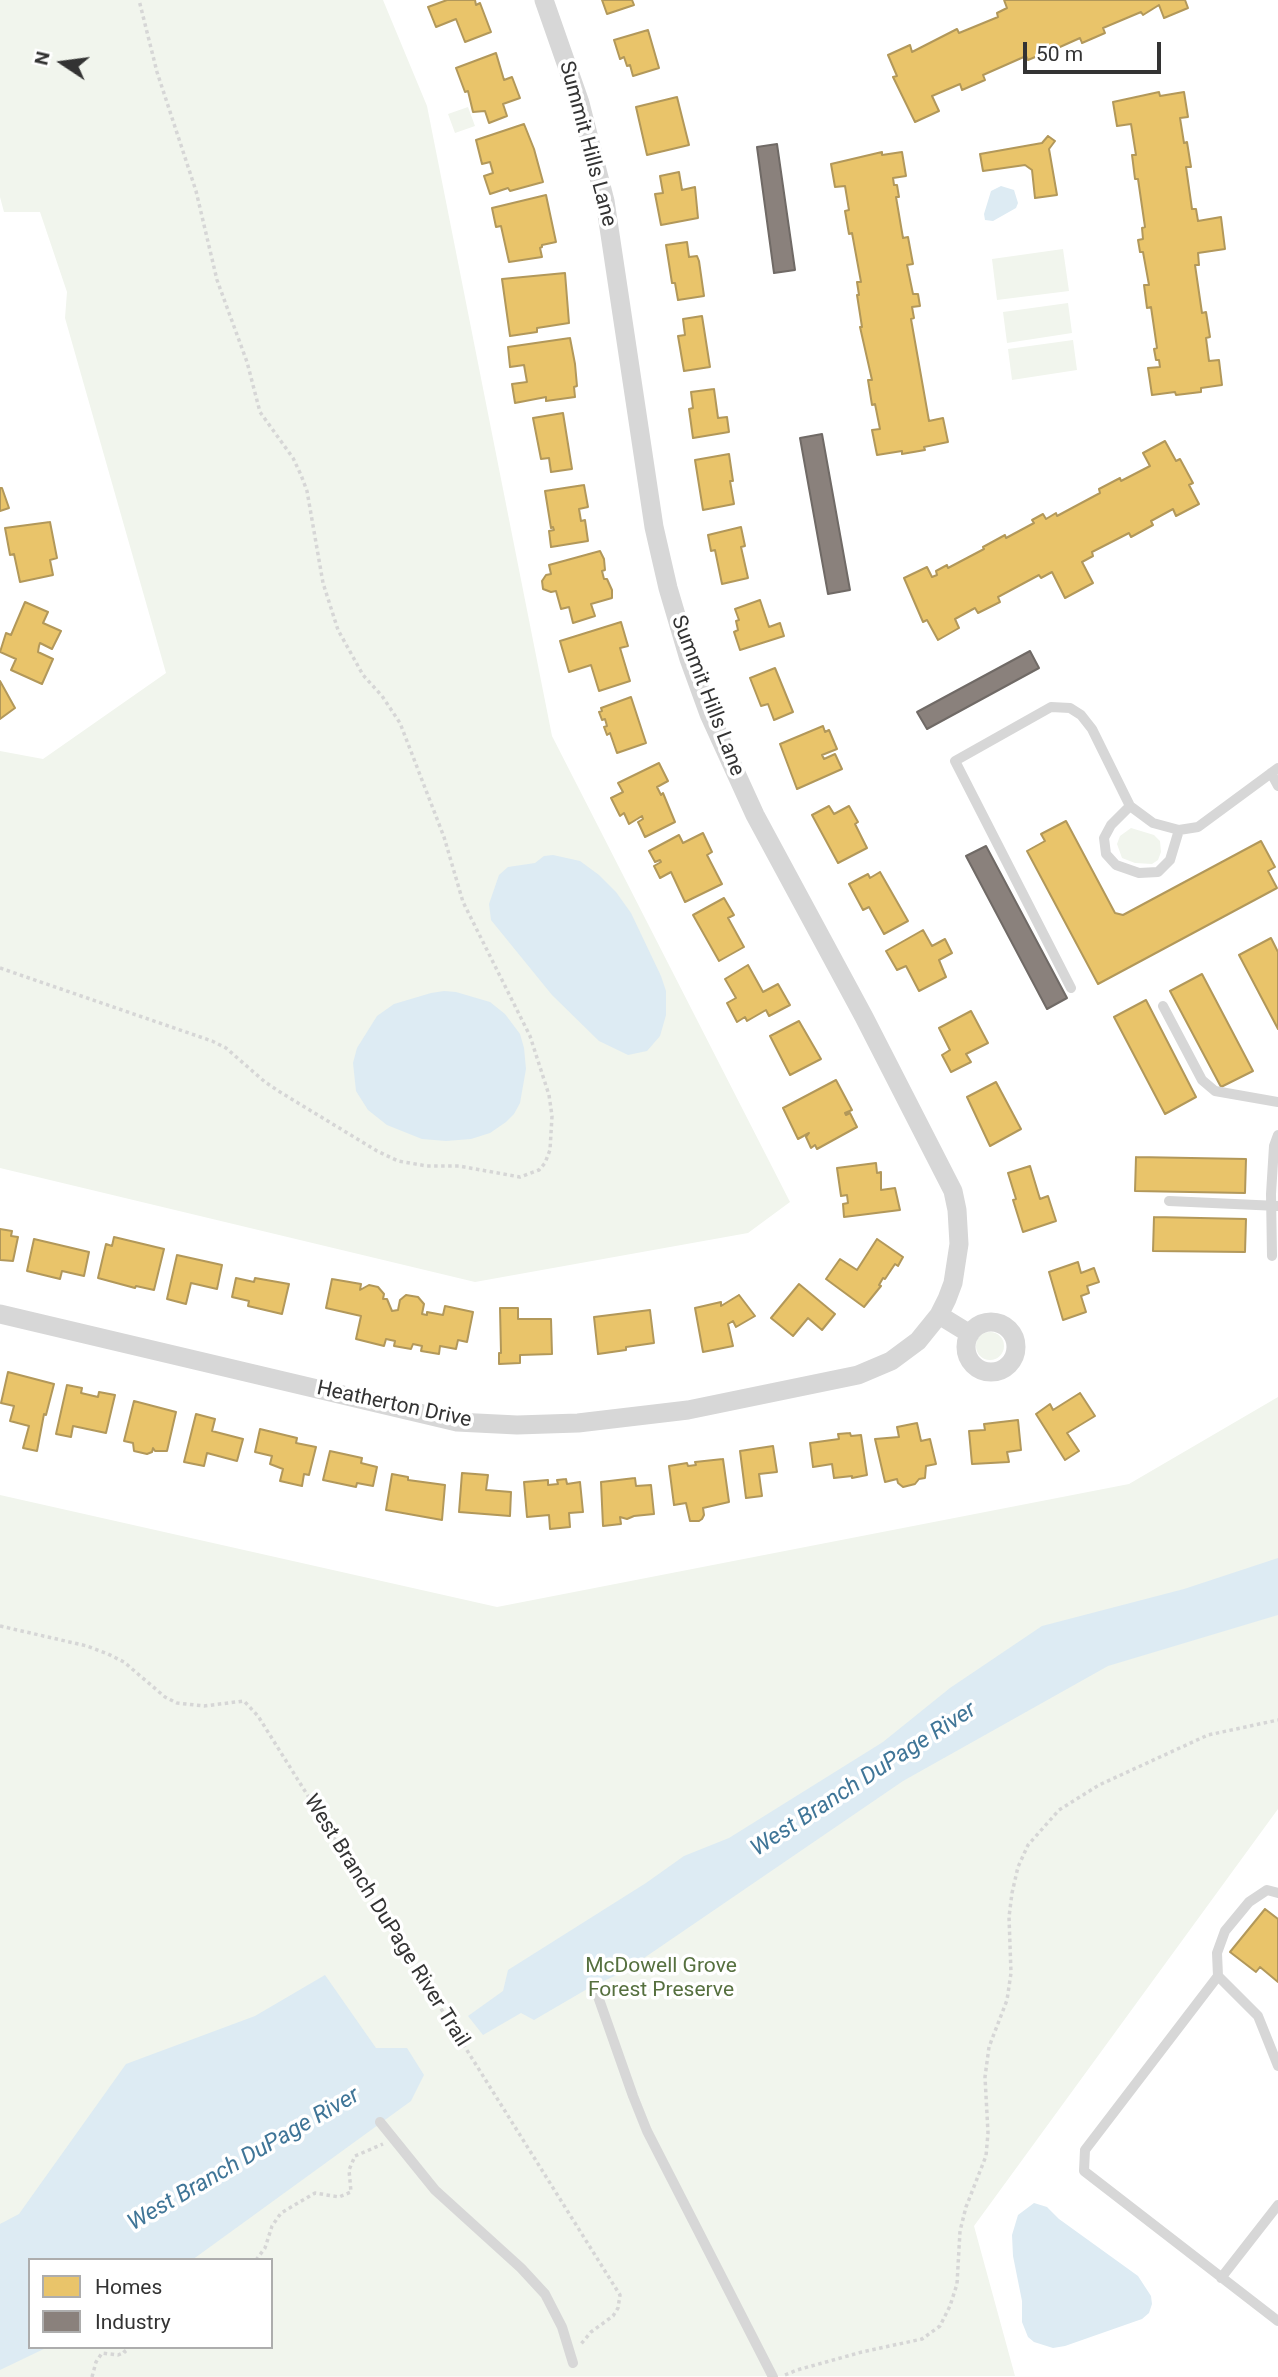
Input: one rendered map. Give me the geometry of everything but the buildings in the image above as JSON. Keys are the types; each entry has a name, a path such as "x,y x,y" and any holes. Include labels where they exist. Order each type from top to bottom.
{"street":[{"name":"Summit Hills Lane","path":"544,0 580,103 605,201 652,515 668,588 689,659 709,714 755,815 953,1191 959,1228 957,1264 953,1283 939,1315"},
{"name":"Heatherton Drive","path":"0,1314 457,1422 517,1425 578,1423 688,1410 858,1375 891,1361 909,1348 939,1315"},
{"path":"939,1315 970,1334"}],"lane":[{"path":"1071,988 955,761 1051,707 1070,708 1082,715 1092,729 1130,806 1153,823 1179,830 1198,827 1274,770 1278,786"},
{"path":"1130,806 1111,825 1104,838 1106,854 1116,865 1139,873 1158,872 1170,860 1179,830"},
{"path":"1163,1006 1202,1080 1215,1091 1278,1102"},
{"path":"1272,1256 1274,1146 1278,1135"},
{"path":"1170,1201 1274,1206"},
{"path":"1278,1893 1267,1890 1249,1902 1225,1931 1217,1953 1218,1976 1085,2150 1084,2171 1278,2321"},
{"path":"1218,1976 1258,2016 1278,2066"},
{"path":"594,1985 647,2131 774,2377"},
{"path":"380,2122 435,2190 521,2268 545,2294 562,2327 573,2363"},
{"path":"1222,2277 1278,2205"}],"path":[{"path":"0,968 212,1041 226,1048 265,1082 377,1151 398,1161 427,1166 459,1166 520,1177 539,1170 550,1150 552,1116 549,1095 530,1036 463,902 444,837 400,723 382,696 363,675 338,630 323,583 307,491 293,458 260,412 247,362 217,280 196,191 154,62 139,0"},
{"name":"West Branch DuPage River Trail","path":"0,1626 87,1646 108,1654 124,1662 165,1697 177,1703 204,1706 244,1701 258,1716 620,2295 618,2308 613,2316 591,2332 579,2348 573,2363"},
{"path":"780,2377 797,2370 922,2339 940,2326 950,2306 957,2284 960,2231 966,2207 986,2156 988,2133 985,2077 989,2047 1007,2000 1012,1973 1009,1917 1012,1893 1018,1867 1028,1845 1059,1810 1099,1785 1208,1735 1278,1720"},
{"path":"258,2258 281,2213 315,2193 339,2197 351,2192 349,2170 355,2156 394,2139"},
{"path":"92,2377 102,2353 118,2355 125,2352 123,2349"}],"green space":[{"path":"0,0 383,0 427,106 552,736 790,1202 748,1233 475,1282 0,1168 0,751 43,759 166,673 65,318 67,292 40,212 4,212 0,197"},
{"path":"468,107 475,126 455,133 448,114"},
{"path":"1063,249 1069,291 997,300 992,259"},
{"path":"1068,303 1072,333 1007,343 1003,312"},
{"path":"1073,340 1077,370 1012,380 1008,349"},
{"path":"1131,828 1154,835 1160,841 1161,852 1158,860 1152,864 1135,863 1122,858 1117,844 1120,836"},
{"path":"990,1332 1000,1336 1004,1346 1000,1356 990,1360 980,1356 976,1346 980,1336"},
{"name":"McDowell Grove Forest Preserve","path":"1278,1397 1278,1809 974,2226 1015,2376 0,2377 0,1495 497,1607 1129,1484"}],"water":[{"path":"1001,186 1014,190 1018,203 1016,208 993,221 985,220 984,214 991,191"},
{"path":"553,855 580,861 599,875 631,913 666,991 666,1015 660,1036 647,1051 628,1055 599,1041 552,995 491,920 489,904 499,875 508,867 535,863 544,856"},
{"path":"444,991 490,1002 505,1014 520,1034 524,1048 526,1069 520,1103 514,1114 490,1133 471,1139 422,1139 387,1125 368,1110 356,1091 353,1063 357,1048 377,1016 394,1004"},
{"name":"West Branch DuPage River","path":"1278,1558 1278,1615 1108,1666 903,1781 622,1973 594,1985 534,2020 521,2013 483,2035 468,2016 503,1991 508,1970 684,1856 729,1838 883,1742 950,1688 1042,1626 1184,1589"},
{"name":"West Branch DuPage River","path":"325,1975 376,2048 407,2048 424,2075 411,2101 195,2258 28,2258 28,2349 44,2349 0,2370 0,2224 19,2214 126,2064 255,2016"},
{"path":"1034,2203 1047,2207 1059,2219 1138,2276 1151,2296 1149,2313 1142,2319 1065,2346 1053,2348 1034,2342 1028,2337 1022,2322 1022,2301 1013,2256 1012,2235 1018,2215"}]}
